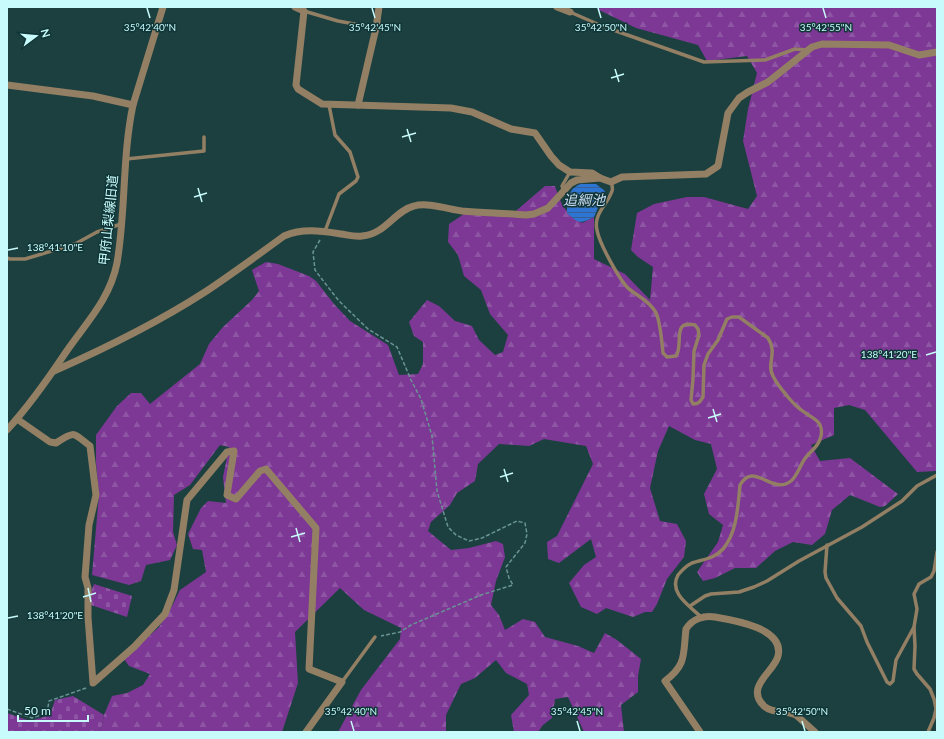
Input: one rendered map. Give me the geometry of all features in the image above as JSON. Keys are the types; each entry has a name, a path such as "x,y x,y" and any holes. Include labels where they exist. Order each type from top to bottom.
{"street":[{"name":"甲府山梨線旧道","path":"7,430 54,371 103,302 117,262 126,159 133,105 163,7"},
{"path":"295,7 304,11 296,85 298,89 322,104 451,108 472,112 511,128 535,133 559,165 570,172 592,173 611,182 622,178 706,174 718,166 728,113 739,98 768,82 812,47 822,44 889,45 919,55 937,52"},
{"path":"358,105 376,28 379,7"},
{"path":"557,7 570,12"},
{"path":"7,85 93,96 133,105"},
{"path":"54,371 109,347 174,310 204,292 284,236 293,232 306,230 325,231 358,237 371,234 383,228 407,208 415,205 426,205 462,211 526,215 534,214 548,208 571,183 577,180 600,178"},
{"path":"17,419 50,442 56,443 69,434 74,434 90,446 96,495 89,525 85,577 88,588 88,617 93,683"},
{"path":"93,683 134,647 165,614 174,590 187,500 227,452 234,451 227,495 236,499 260,470 266,469 316,528 309,669 342,682 306,732"},
{"path":"700,732 665,681 675,674 681,667 686,629 701,616 712,616 741,621 771,635 779,648 778,656 758,685 760,699 764,706 772,710 793,713 815,732"}],"lane":[{"path":"304,11 338,21 376,28"},
{"path":"570,12 602,26 704,62 765,60 795,49 808,50"},
{"path":"325,231 339,194 356,181 358,177 350,152 335,135 329,105"},
{"path":"126,159 204,151 204,137"},
{"path":"564,191 562,186 570,172"},
{"path":"611,182 612,191 600,211 597,221 597,233 623,283 656,311 663,353 667,357 672,358 679,352 679,332 682,326 690,324 695,325 698,329 699,335 694,351 691,400 693,404 701,402 703,397 704,365 708,354 718,340 727,319 739,317 768,338 772,343 773,351 771,369 773,376 792,402 819,422 822,430 815,450 805,459 791,481 779,485 752,475 743,480 740,485 733,531 727,544 716,556 690,564 683,569 676,580 675,585 677,591 681,598 701,616"},
{"path":"7,258 25,259 75,244 97,232 121,224"},
{"path":"690,606 705,596 711,594 739,592 754,587 862,527 902,501 917,486 937,475"},
{"path":"827,546 826,578 837,598 861,626 867,642 887,682 890,684 893,681 896,660 914,627"},
{"path":"928,732 934,718 935,704 930,689 917,674 914,668 916,646 914,627 917,609 914,594 919,584 931,577 934,571 937,552"},
{"path":"342,682 375,637"}],"path":[{"path":"325,231 313,252 316,270 339,301 368,329 397,346 411,380 421,399 432,436 437,491 448,526 456,535 469,541 482,538 517,521 526,523 528,534 525,543 506,567 513,585 481,596 411,625 400,632 375,637"},
{"path":"7,709 32,718 47,713 49,701 85,689 93,683"}],"green space":[{"path":"598,7 937,7 937,471 917,472 865,410 849,405 834,408 834,435 811,445 820,461 850,458 898,494 885,506 880,507 850,495 832,510 825,534 812,545 793,542 775,551 756,568 735,568 715,578 703,581 697,572 718,542 723,525 709,514 704,494 717,469 711,444 695,440 669,426 658,451 650,488 660,521 677,524 686,541 684,557 667,579 657,604 652,612 645,612 633,617 606,608 597,614 581,607 569,583 584,565 596,557 591,539 559,563 548,559 547,542 557,536 593,464 586,446 544,439 529,446 499,444 478,464 475,481 457,493 450,505 431,522 428,531 451,550 469,548 496,541 503,544 505,557 496,581 491,605 499,615 505,630 523,619 535,622 545,637 578,646 594,653 605,633 617,640 641,659 638,676 638,692 621,705 624,732 584,732 568,697 555,699 552,718 543,725 538,732 514,732 511,715 529,695 527,684 506,673 496,660 475,678 461,684 446,715 446,732 338,732 361,690 400,639 401,628 364,610 340,588 295,632 298,683 282,732 99,732 112,696 127,693 143,685 150,674 129,666 124,659 159,627 180,590 206,572 202,550 193,549 188,534 201,508 208,501 226,503 223,477 229,447 220,445 190,485 174,495 173,532 177,545 170,560 146,565 141,581 129,585 92,575 99,494 96,463 96,435 117,406 131,393 141,393 150,404 200,364 209,344 223,327 252,300 259,291 252,270 266,262 278,264 309,276 316,281 350,321 388,345 399,375 418,374 423,364 423,342 414,336 409,322 427,300 439,306 455,321 472,326 479,340 495,355 503,352 508,335 490,314 481,290 464,276 458,255 448,242 449,224 464,214 510,216 545,186 555,186 567,212 582,223 594,217 594,259 625,274 650,300 653,267 638,257 631,250 637,213 654,204 687,197 704,197 748,209 757,196 743,141 748,109 757,73 747,56 707,61 698,45 636,28 599,10"},
{"path":"94,584 132,596 127,617 91,605 91,592"},
{"path":"73,696 104,715 99,732 7,732 7,713 30,721 50,715 55,700"}],"water":[{"name":"追綱池","path":"581,184 596,184 605,191 594,217 580,222 567,213 567,208 571,192"}]}
